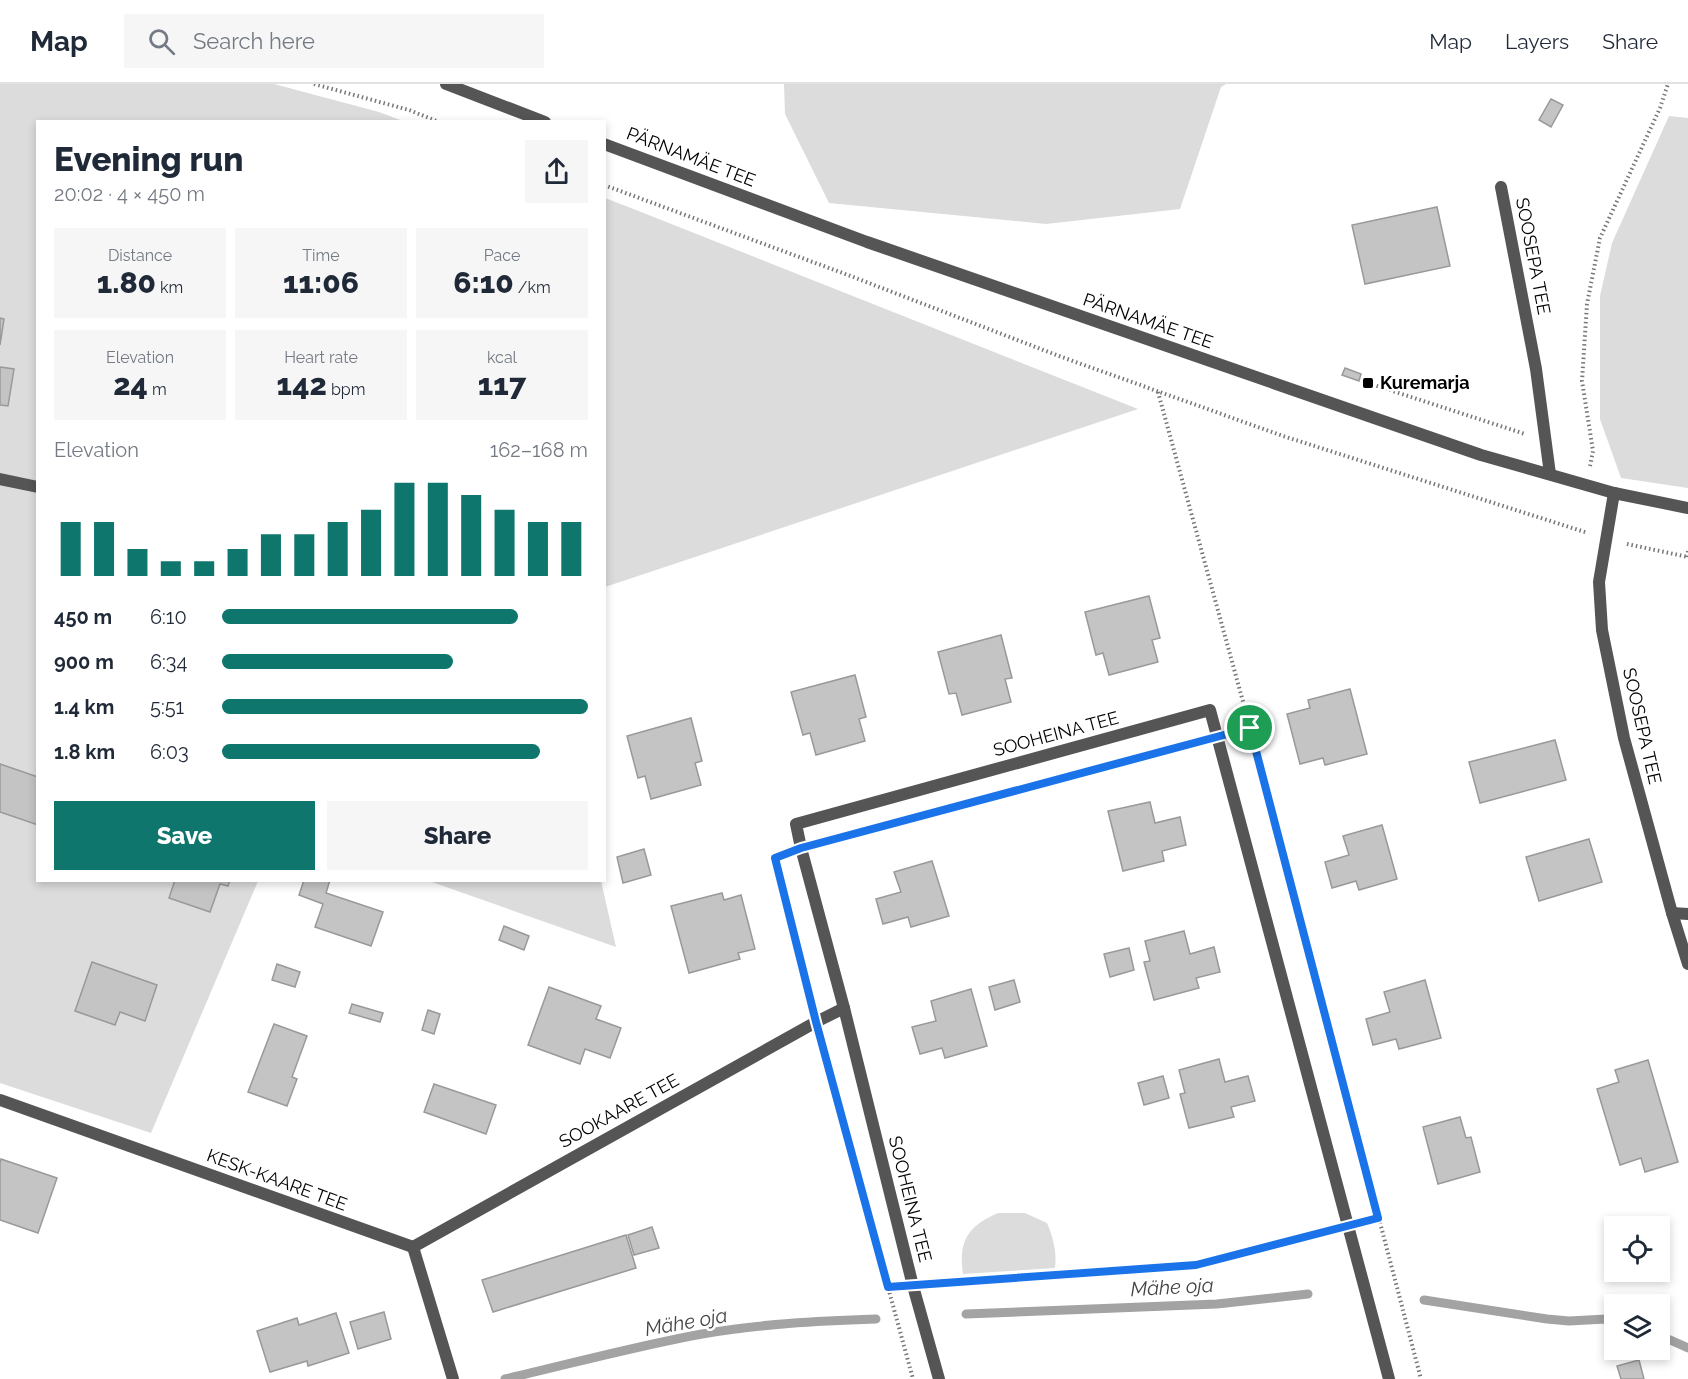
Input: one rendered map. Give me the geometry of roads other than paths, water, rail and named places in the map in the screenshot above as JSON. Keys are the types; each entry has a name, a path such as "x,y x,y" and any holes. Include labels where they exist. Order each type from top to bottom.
{"street":[{"path":"446,84 540,120"},
{"name":"PÄRNAMÄE TEE","path":"606,145 867,242 1459,447 1614,493 1688,508"},
{"name":"SOOSEPA TEE","path":"1501,187 1536,369 1550,474"},
{"path":"0,479 36,487"},
{"name":"SOOSEPA TEE","path":"1614,493 1599,582 1602,630 1624,738 1688,964"},
{"name":"SOOHEINA TEE","path":"939,1379 913,1286 796,824 1210,710 1389,1379"},
{"path":"1672,913 1688,914"},
{"name":"SOOKAARE TEE","path":"413,1247 844,1008"},
{"name":"KESK-KAARE TEE","path":"0,1100 413,1247"},
{"path":"413,1247 453,1379"}],"waterway":[{"name":"Mähe oja","path":"966,1314 1217,1304 1308,1294"},
{"name":"Mähe oja","path":"1424,1300 1547,1319 1569,1321 1604,1319"},
{"name":"Mähe oja","path":"505,1379 702,1334 789,1324 876,1319"},
{"name":"Mähe oja","path":"1670,1340 1688,1348"}],"place":[{"name":"Kuremarja","path":"1368,383"}]}
